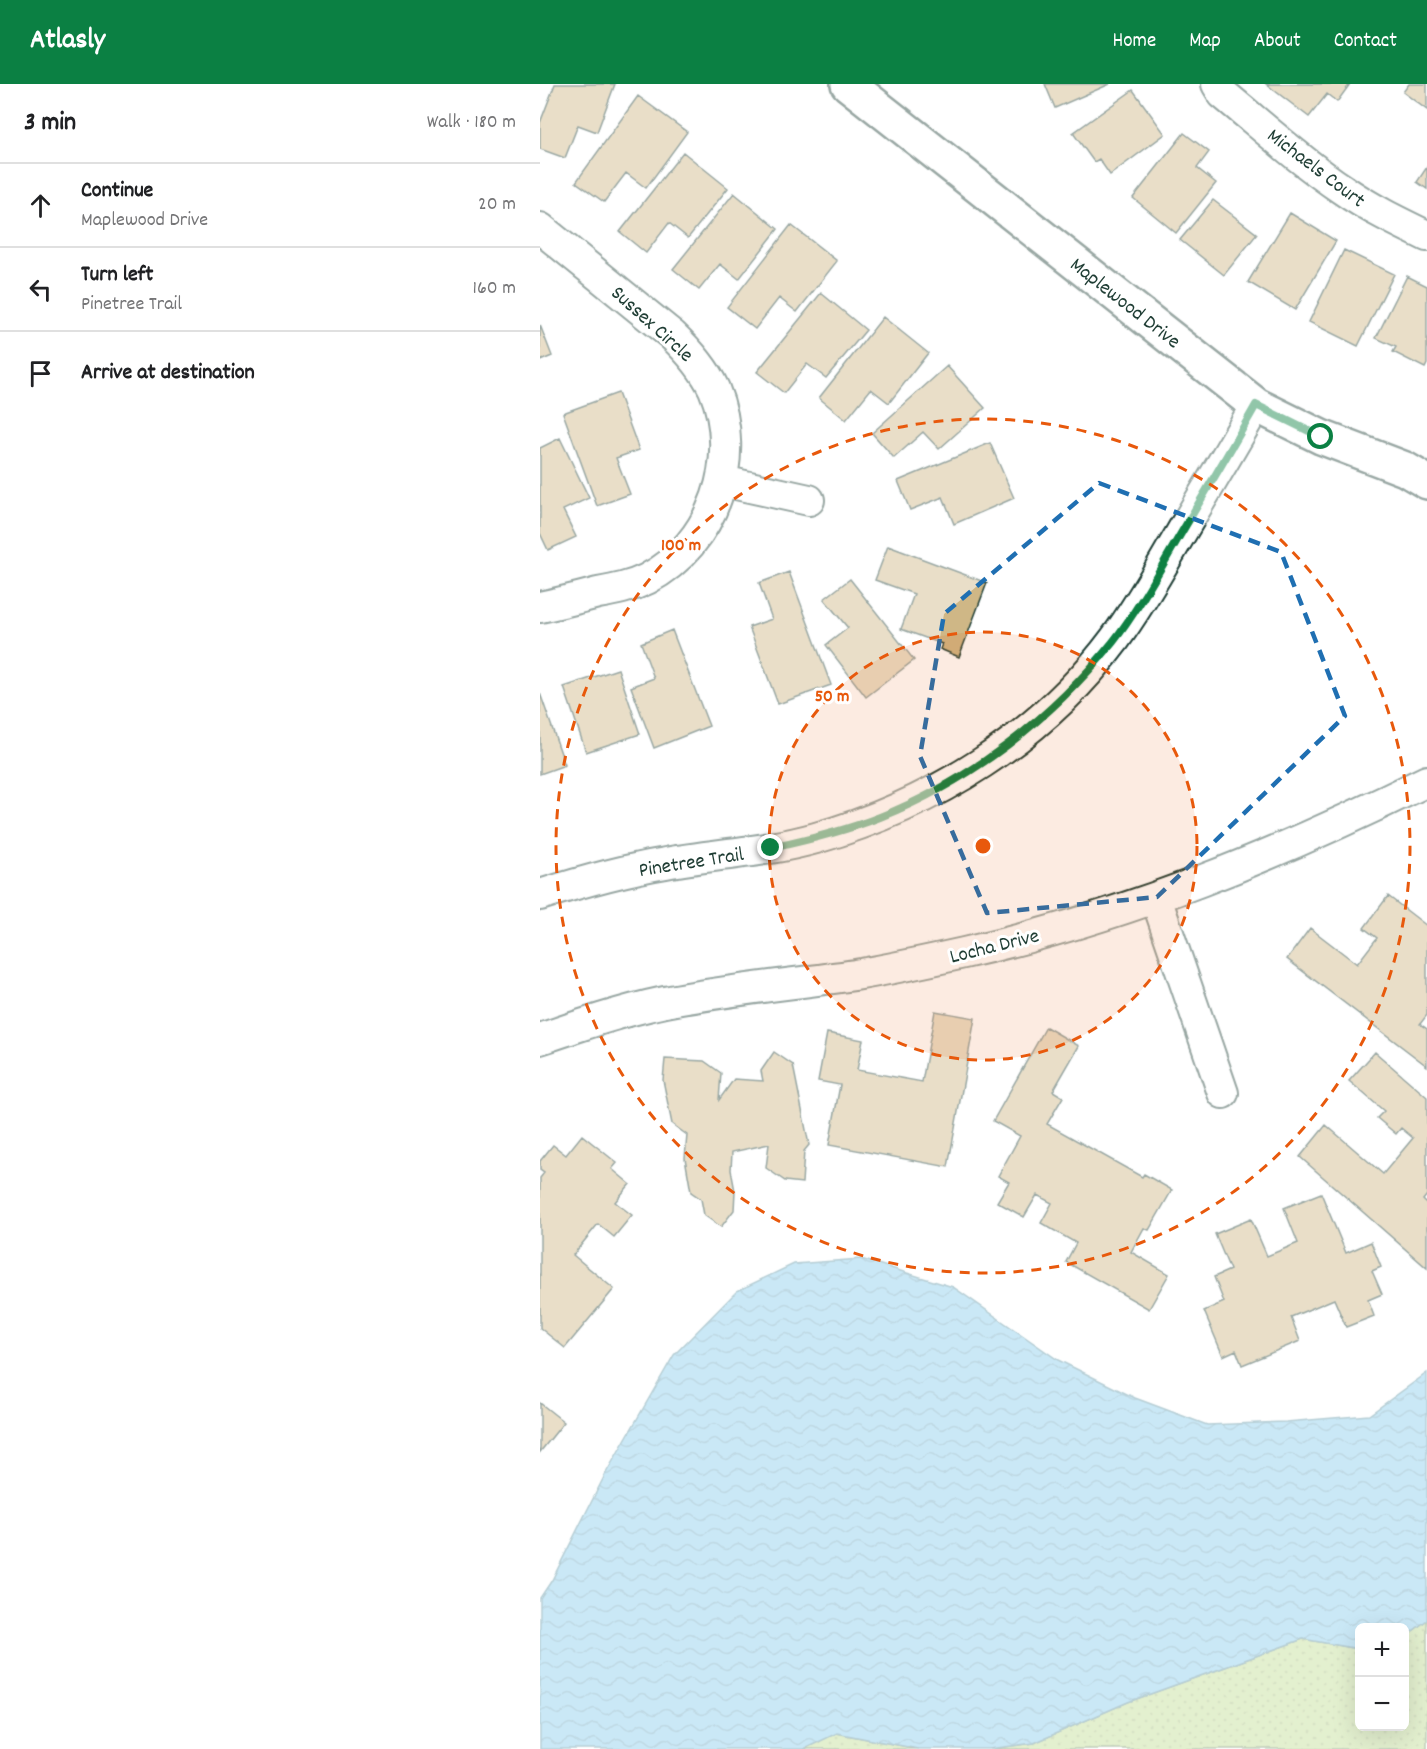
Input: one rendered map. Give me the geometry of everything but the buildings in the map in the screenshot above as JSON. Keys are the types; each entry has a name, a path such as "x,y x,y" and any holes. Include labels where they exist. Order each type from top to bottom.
{"street":[{"name":"Maplewood Drive","path":"848,84 1256,405 1321,437 1405,469 1427,482"},
{"name":"Michaels Court","path":"1217,84 1223,94 1342,189 1380,213 1427,236"},
{"name":"Sussex Circle","path":"540,228 687,349 702,368 713,388 721,410 726,452 722,480 711,513 699,533 684,551 647,579 629,586 540,607"},
{"name":"Pinetree Trail","path":"540,895 586,881 664,863 771,848 816,838 880,817 921,798 942,788 1000,751 1053,708 1114,640 1140,603 1256,405"},
{"path":"722,480 809,500"},
{"name":"Locha Drive","path":"540,1039 611,1015 665,1002 857,974 966,952 1074,925 1156,898 1260,859 1427,781"},
{"path":"1156,898 1223,1093"}],"highlighted area":[{"path":"1099,483 1281,552 1345,716 1157,897 987,913 920,756 944,614"}],"green space":[{"path":"1427,1620 1427,1749 990,1749 1034,1743 1128,1702 1303,1639 1355,1648 1355,1731 1409,1731 1409,1634"},
{"path":"836,1733 918,1749 804,1749"}],"water":[{"path":"861,1259 953,1287 1058,1360 1135,1398 1207,1425 1286,1422 1369,1415 1427,1373 1427,1620 1409,1634 1409,1623 1355,1623 1355,1648 1303,1639 1128,1702 1034,1743 989,1749 918,1749 837,1733 804,1749 540,1749 540,1598 552,1580 606,1473 674,1355 737,1291 794,1264"}],"route":[{"path":"771,848 816,838 880,817 942,788 1000,751 1053,708 1114,640 1140,603 1256,405 1321,437"}]}
